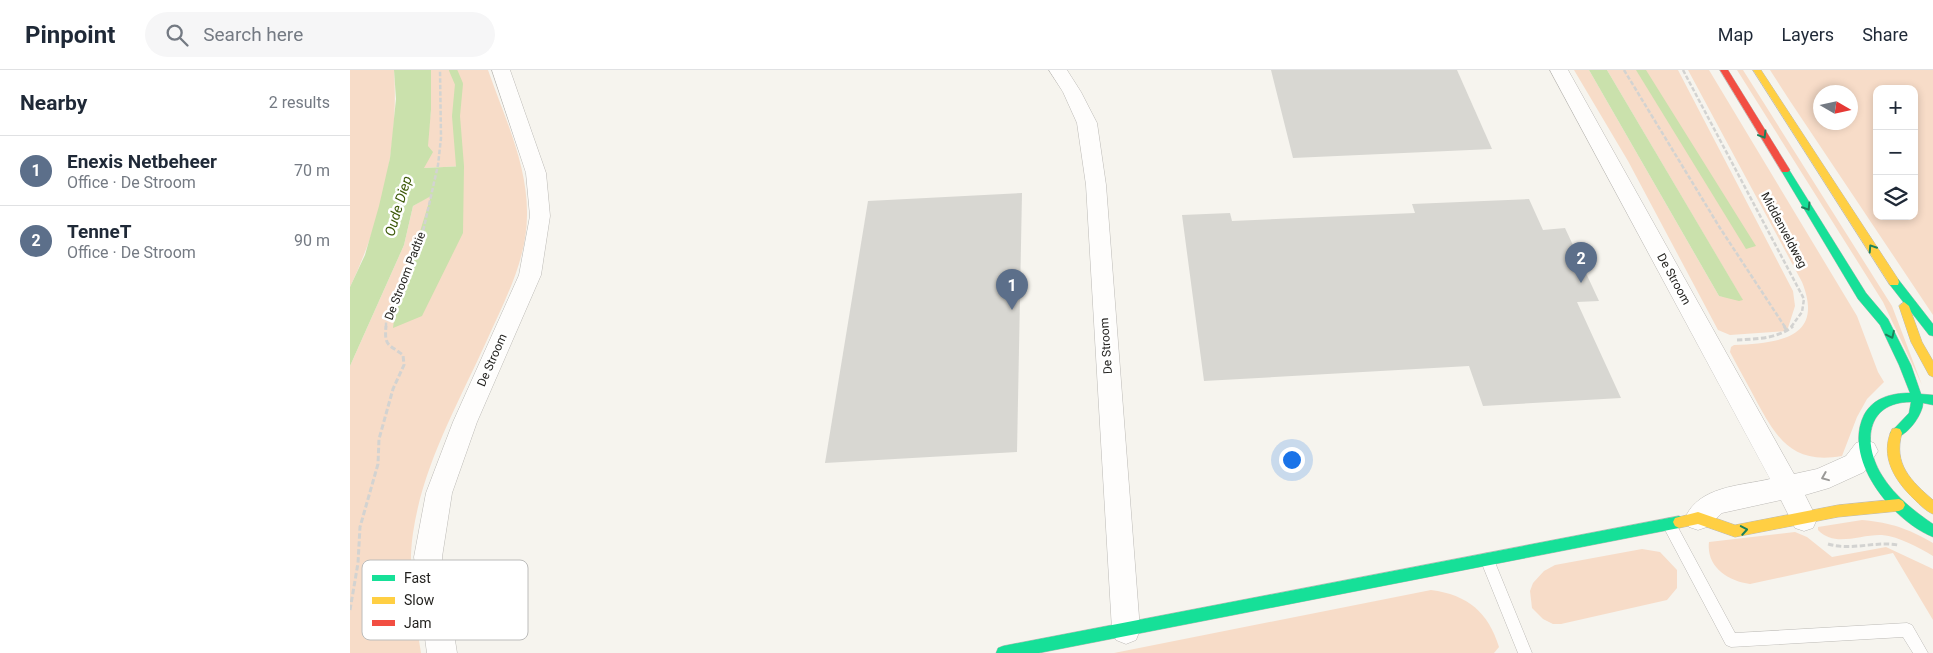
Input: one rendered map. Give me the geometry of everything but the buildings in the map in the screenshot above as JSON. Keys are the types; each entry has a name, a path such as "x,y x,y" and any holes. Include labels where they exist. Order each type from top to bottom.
{"main road":[{"path":"1724,70 1862,296 1886,326 1918,398 1915,416 1894,434 1891,444 1892,456 1906,482 1933,509"},
{"path":"1757,70 1898,288 1933,332"},
{"path":"1898,288 1917,342 1933,372"},
{"path":"1862,296 1869,323"},
{"path":"1892,389 1890,396 1885,402 1868,417 1863,439 1867,460 1878,480 1899,505 1933,531"},
{"path":"1885,402 1900,398 1933,400"},
{"path":"1003,653 1698,518 1735,531 1838,511 1899,505 1933,509"}],"street":[{"name":"De Stroom","path":"428,560 439,493 465,422 530,275 540,216 536,173 501,70"},
{"name":"De Stroom","path":"1058,70 1072,92 1087,123 1096,185 1126,630"},
{"name":"De Stroom","path":"1559,70 1804,518"},
{"path":"1698,518 1715,503 1820,480 1850,467 1866,451"},
{"name":"De Stroom","path":"440,640 442,653"}],"lane":[{"path":"1669,524 1731,640 1908,630 1921,653"},
{"path":"1487,559 1525,653"}],"path":[{"name":"De Stroom Padtie","path":"350,610 358,563 360,527 378,464 379,439 393,389 404,365 403,355 389,347 386,342 386,322 422,236 438,166 441,138 440,70"},
{"path":"1624,70 1720,228 1787,331 1765,337 1708,341"},
{"name":"Middenveldweg","path":"1682,70 1804,300 1804,312 1800,320 1787,331"},
{"path":"1804,518 1818,538 1834,546 1849,547 1886,542 1906,547"}],"shaded area":[{"path":"350,70 394,70 395,98 391,154 386,181 371,235 350,287"},
{"path":"431,70 488,70 514,141 524,178 527,215 526,231 514,279 433,458 418,507 411,548 411,560 362,560 362,640 419,640 421,653 350,653 350,366 404,245 413,206 431,195 464,166 424,168 431,110"},
{"path":"1574,70 1589,70 1719,296 1742,299 1607,70 1678,70 1793,291 1795,306 1787,331 1730,335 1718,330 1628,161"},
{"path":"1688,70 1709,70 1857,316 1878,372 1884,382 1867,399 1857,417 1842,456 1812,457 1800,453 1781,439 1773,429 1730,352 1731,347 1734,345 1766,342 1793,334 1802,326 1807,316 1807,301 1802,282"},
{"path":"1737,70 1743,70 1892,306 1922,385 1883,302"},
{"path":"1770,70 1933,70 1933,315 1790,101"},
{"path":"1862,520 1907,530 1933,543 1933,556 1909,543 1889,536 1874,535 1840,539 1832,538 1818,530 1818,527"},
{"path":"1795,532 1807,537 1832,557 1886,547 1933,569 1933,620 1893,553 1750,584 1727,576 1720,571 1711,559 1709,542"},
{"path":"1642,549 1660,552 1677,570 1677,588 1667,600 1561,624 1553,624 1543,619 1532,608 1530,591 1533,583 1544,571 1555,565"},
{"path":"1431,590 1456,596 1475,607 1489,624 1499,647 1494,653 1114,653"}],"water":[{"name":"Oude Diep","path":"394,70 431,70 431,110 428,146 433,152 424,168 464,166 463,233 422,316 393,328 395,312 431,196 413,206 404,245 350,366 350,287 365,255 390,158 396,99"},
{"path":"1589,70 1607,70 1743,300 1739,301 1719,296"},
{"path":"1636,70 1646,70 1756,246 1746,249"}],"waterway":[{"path":"453,70 459,84 456,116 460,166"}],"traffic: fast":[{"path":"1785,170 1862,296 1884,322 1905,365 1917,397 1917,409 1913,417 1896,433"},
{"path":"1894,282 1933,332"},
{"path":"1933,400 1898,398 1887,401 1871,414 1867,422 1864,442 1869,463 1884,490 1915,519 1933,531"},
{"path":"1003,653 1679,522"}],"traffic: slow":[{"path":"1757,70 1894,282"},
{"path":"1904,306 1917,342 1933,372"},
{"path":"1896,433 1893,444 1893,455 1896,465 1908,484 1933,508"},
{"path":"1679,522 1698,518 1735,531 1838,511 1899,505"}],"traffic: jam":[{"path":"1724,70 1785,170"}],"place":[{"name":"TenneT","path":"1581,283"},
{"name":"Enexis Netbeheer","path":"1012,310"}]}
